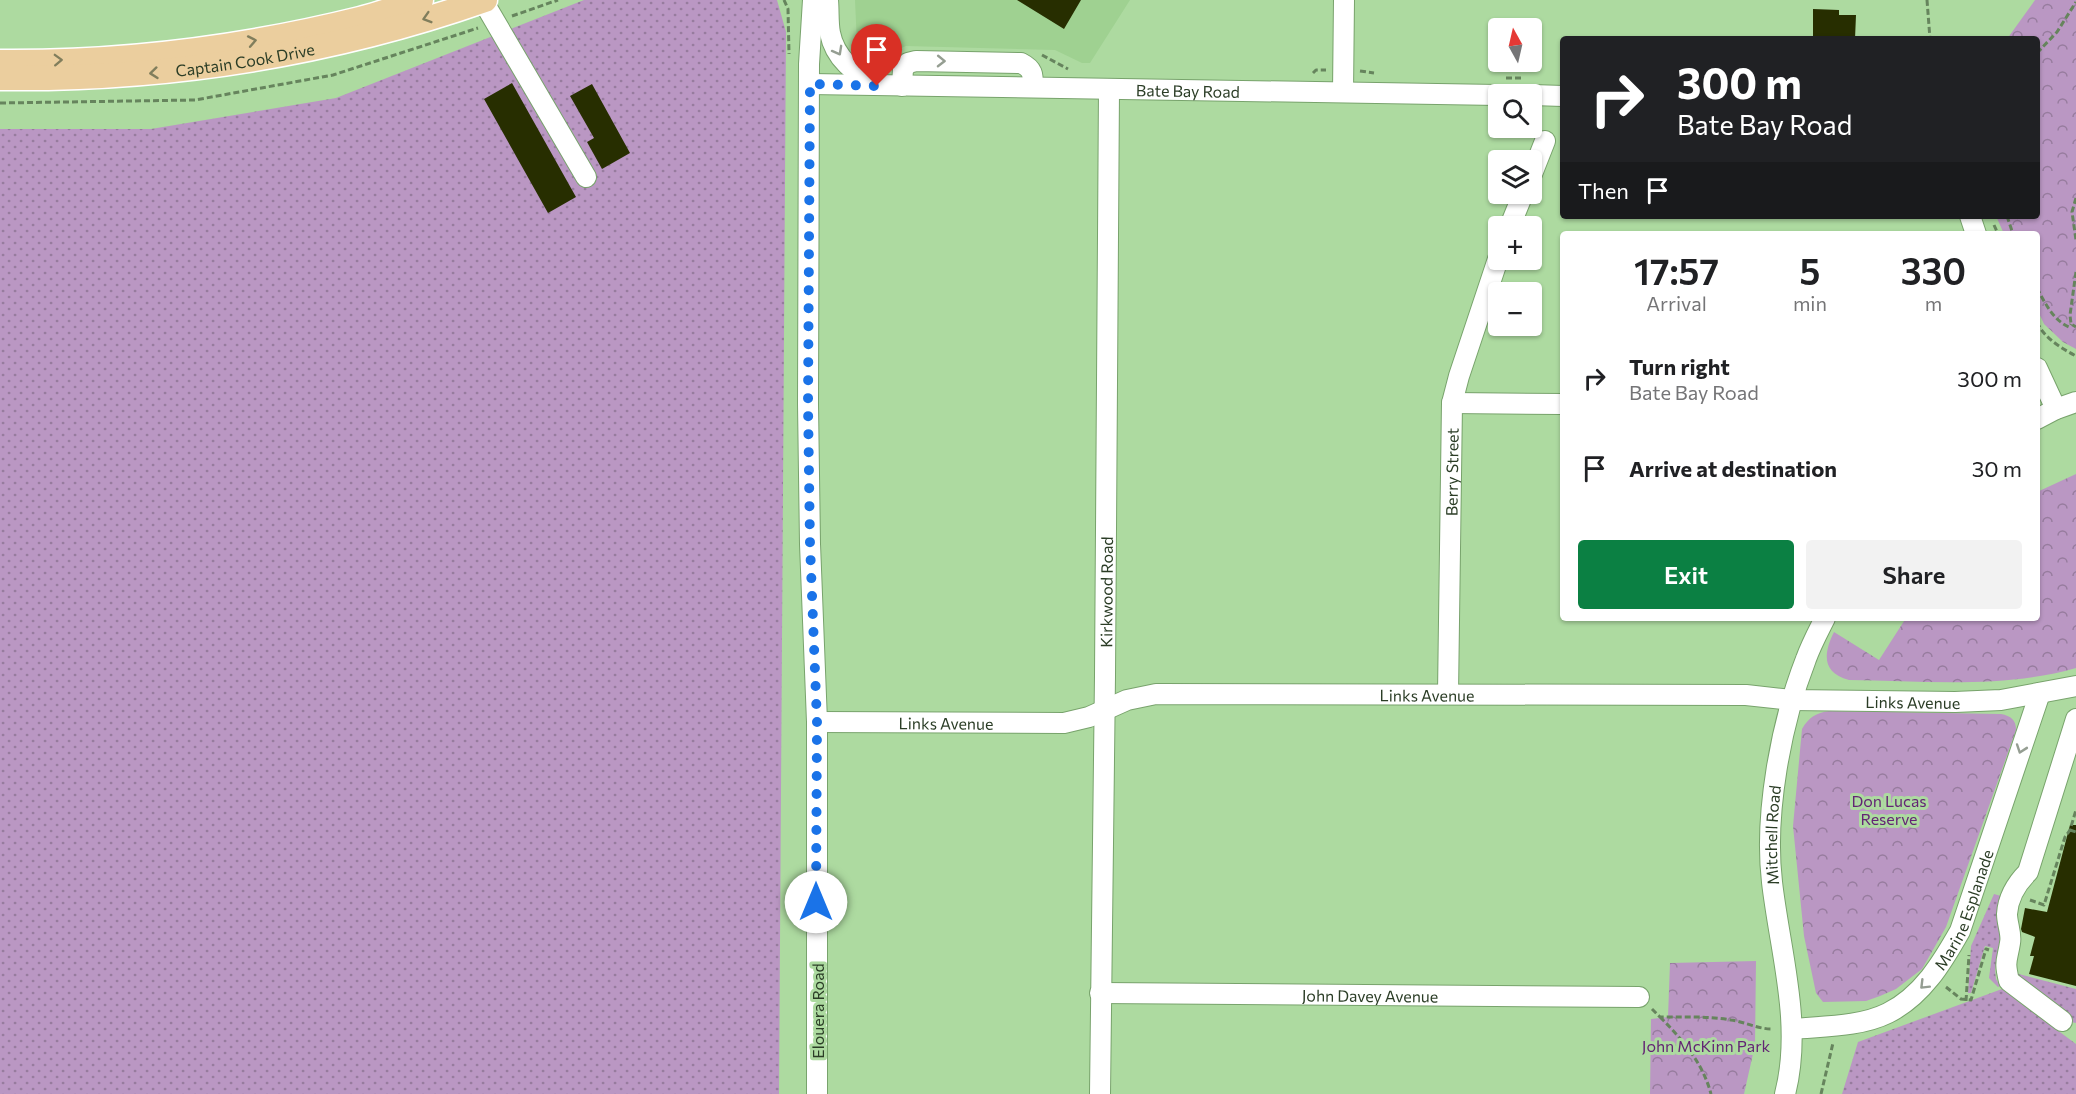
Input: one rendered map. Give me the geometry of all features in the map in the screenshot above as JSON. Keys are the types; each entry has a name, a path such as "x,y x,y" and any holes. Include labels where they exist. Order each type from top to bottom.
{"main road":[{"name":"Captain Cook Drive","path":"0,62 128,57 238,44 361,19 421,0"},
{"name":"Captain Cook Drive","path":"0,78 130,75 241,62 302,52 363,37 484,0"}],"street":[{"path":"484,0 586,177"},
{"path":"828,0 830,34 839,55 854,72 877,86"},
{"path":"1343,92 1344,0"},
{"name":"Elouera Road","path":"804,2 810,84 808,404 810,544 817,722 817,1094"},
{"name":"Bate Bay Road","path":"810,84 1488,95"},
{"name":"Kirkwood Road","path":"1100,1094 1109,89"},
{"path":"1542,95 1560,96"},
{"path":"1541,150 1545,141"},
{"name":"Berry Street","path":"1448,694 1452,403 1494,270"},
{"path":"2040,374 2056,409"},
{"path":"2040,417 2076,402"},
{"path":"1452,403 1560,404"},
{"name":"Mitchell Road","path":"1785,1094 1792,1050 1792,1029 1771,880 1774,786 1792,700 1806,658 1824,621"},
{"name":"Links Avenue","path":"817,722 1055,723 1078,721 1127,700 1156,694 1746,695 1792,700 1955,702 2001,700 2076,686"},
{"name":"Marine Esplanade","path":"1792,1029 1865,1021 1888,1013 1929,981 1960,931 2040,693"},
{"path":"2062,1021 2008,981 2005,963 2011,941 2007,913 2017,883 2028,872 2076,719"},
{"name":"John Davey Avenue","path":"1100,993 1639,998"}],"path":[{"path":"1927,0 1930,36"},
{"path":"2040,50 2056,32 2076,2"},
{"path":"1040,54 1069,70"},
{"path":"1306,75 1316,70 1325,70"},
{"path":"2076,198 2072,212 2076,240"},
{"path":"2071,324 2070,315 2076,272"},
{"path":"2040,294 2060,323 2069,327 2071,324"},
{"path":"2071,324 2076,327"},
{"path":"2040,327 2059,347 2076,356"},
{"path":"2013,895 2044,905 2065,837 2070,830 2076,810"},
{"path":"2070,830 2076,832"},
{"path":"1942,984 1960,999 1971,1000 1986,949 1991,950 1990,959"},
{"path":"1966,1001 1969,954"},
{"path":"1639,998 1691,1051 1701,1068 1711,1094"},
{"path":"1660,1017 1714,1017 1764,1029 1792,1029"},
{"path":"1821,1094 1834,1041"}],"shaded area":[{"path":"855,0 1130,0 1090,63 1082,63 1055,50 906,46 885,55 872,57 863,52 857,44"}],"green space":[{"path":"584,0 777,0 786,32 779,1094 0,1094 0,129 151,129 336,98"},
{"path":"2035,0 2076,0 2076,349 2063,342 2044,324 2040,315 2040,231 2003,231 1997,219 2040,219 2040,36 2009,36"},
{"path":"2076,474 2076,668 2020,679 1935,682 1849,680 1840,677 1829,668 1827,655 1834,632 1879,660 1904,621 2040,621 2040,491"},
{"name":"Don Lucas Reserve","path":"1829,711 2001,714 2012,719 2016,727 1946,927 1922,969 1896,989 1866,1001 1823,1002 1816,993 1804,936 1793,826 1802,729 1813,716"},
{"path":"1994,894 2008,898 1995,970 2000,986 1998,987 1989,978 1993,948 1985,946 1971,993 1968,993 1971,946"},
{"name":"John McKinn Park","path":"1756,961 1755,1045 1744,1094 1650,1094 1651,1019 1668,1017 1670,963"},
{"path":"2015,973 2076,989 2076,1023 2071,1022"},
{"path":"2002,989 2076,1044 2076,1094 1842,1094 1858,1042"}],"building":[{"path":"1017,0 1081,0 1064,29"},
{"path":"1813,9 1839,10 1839,15 1856,15 1855,36 1813,36"},
{"path":"512,83 576,197 548,213 484,99"},
{"path":"592,84 630,153 602,169 587,142 594,138 570,96"},
{"path":"2070,825 2076,825 2076,986 2029,974 2034,956 2030,956 2035,937 2022,932 2021,929 2025,908 2047,912"}],"route":[{"path":"816,902 817,722 810,544 808,404 810,84 877,86"}]}
